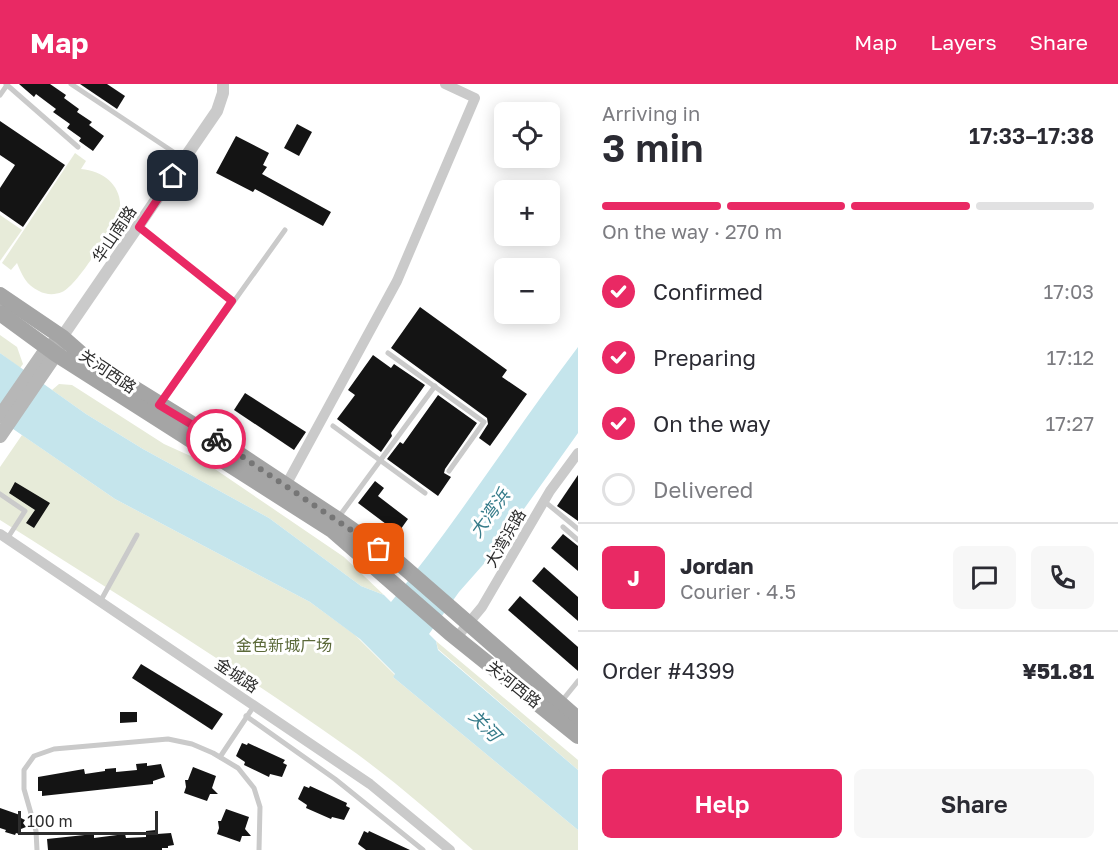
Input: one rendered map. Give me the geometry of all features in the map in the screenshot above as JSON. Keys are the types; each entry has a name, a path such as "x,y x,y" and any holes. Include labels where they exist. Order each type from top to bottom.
{"main road":[{"name":"关河西路","path":"0,295 62,337 87,359 210,435 398,562 459,628 578,736"},
{"name":"关河西路","path":"0,313 52,351 332,530 386,577 459,628 578,719"},
{"path":"2,426 62,337"}],"street":[{"name":"华山南路","path":"62,337 217,111 223,93 223,84"},
{"path":"286,485 397,281 475,98 445,84"},
{"name":"大湾浜路","path":"459,628 482,607 544,501 578,453"},
{"name":"金城路","path":"3,536 370,784 450,850"}],"lane":[{"path":"0,95 6,84 78,147"},
{"path":"71,84 185,159"},
{"path":"139,227 232,301"},
{"path":"159,405 285,230"},
{"path":"388,353 484,422 449,471"},
{"path":"337,519 435,386"},
{"path":"333,426 425,493"},
{"path":"0,494 25,511 3,536"},
{"path":"544,501 578,528"},
{"path":"563,527 578,540"},
{"path":"100,602 137,535"},
{"path":"560,703 578,681"},
{"path":"220,757 254,705"},
{"path":"246,716 335,780 423,850"},
{"path":"37,850 36,831 24,789 24,770 34,756 54,749 168,739 192,744 238,768 254,788 260,807 259,850"}],"green space":[{"path":"75,153 86,161 81,169 99,174 113,184 120,199 118,218 76,280 62,292 45,293 28,283 17,263 11,270 2,263"},
{"path":"0,215 22,230 0,261"},
{"path":"0,335 17,347 23,364 20,368 0,353"},
{"path":"59,384 72,385 164,444 206,463 344,557 384,595 361,586 269,518 143,449 86,414 52,390"},
{"name":"金色新城广场","path":"22,435 115,499 310,602 355,635 395,675 393,677 578,830 578,850 473,850 393,782 343,744 216,658 0,520 0,467"},
{"path":"436,641 578,760 578,770 438,649"}],"water":[{"path":"578,347 578,433 489,558 459,592 429,634 436,641 438,650 578,770 578,830 393,677 395,674 360,639 310,602 115,499 0,420 0,353 86,414 143,449 269,518 361,586 384,595 391,602 439,540"}],"building":[{"path":"19,84 50,84 66,95 64,98 79,109 77,112 92,122 89,125 104,136 93,151 67,128 70,124 53,112 56,109 36,94 34,97"},
{"path":"80,84 107,84 125,96 117,109"},
{"path":"0,121 65,165 23,227 0,211 0,188 15,165 0,155"},
{"path":"297,124 312,132 299,156 284,148"},
{"path":"236,136 269,153 263,165 267,167 262,174 331,212 323,226 255,189 253,192 216,173"},
{"path":"420,307 507,370 502,377 527,394 490,446 479,438 488,424 487,418 391,348"},
{"path":"373,355 391,368 394,364 425,385 391,433 392,436 381,452 337,419 355,395 348,390"},
{"path":"245,393 306,432 294,450 234,410"},
{"path":"438,395 477,423 445,469 444,473 451,477 438,496 387,459 400,442 403,444"},
{"path":"578,475 578,521 557,506"},
{"path":"375,481 384,488 378,496 408,519 398,533 358,503"},
{"path":"15,482 50,503 34,528 26,523 35,510 9,493"},
{"path":"563,534 578,546 578,571 551,548"},
{"path":"544,567 578,597 578,621 532,581"},
{"path":"520,596 578,647 578,671 508,610"},
{"path":"141,664 223,714 212,730 132,678"},
{"path":"120,712 137,712 137,722 120,723"},
{"path":"242,743 247,745 248,743 285,760 283,763 287,765 282,777 270,774 269,777 244,765 245,762 236,756"},
{"path":"147,763 147,766 161,764 165,777 153,781 153,784 42,796 42,791 38,791 38,777 84,769 85,774 116,768 116,772 137,770 136,764"},
{"path":"193,767 216,776 212,788 218,794 210,794 207,801 184,793 185,780 188,780"},
{"path":"304,786 309,788 310,786 347,803 346,806 350,808 344,820 332,817 331,819 306,808 307,805 298,799"},
{"path":"0,808 20,815 19,817 25,820 23,823 26,827 21,829 19,834 5,832 6,830 0,828"},
{"path":"226,809 249,817 245,829 251,836 242,836 240,842 217,834 218,821 221,821"},
{"path":"156,830 157,834 171,833 174,845 162,848 162,850 48,850 47,839 94,834 94,838 125,834 126,838 146,837 146,831"},
{"path":"364,831 368,833 369,831 410,850 366,850 358,844"}],"way so far":[{"path":"216,439 379,549"}],"route":[{"path":"173,176 139,227 232,301 159,405 216,439"}],"water label":[{"name":"大湾浜","path":"489,513"},
{"name":"关河","path":"485,725"}]}
